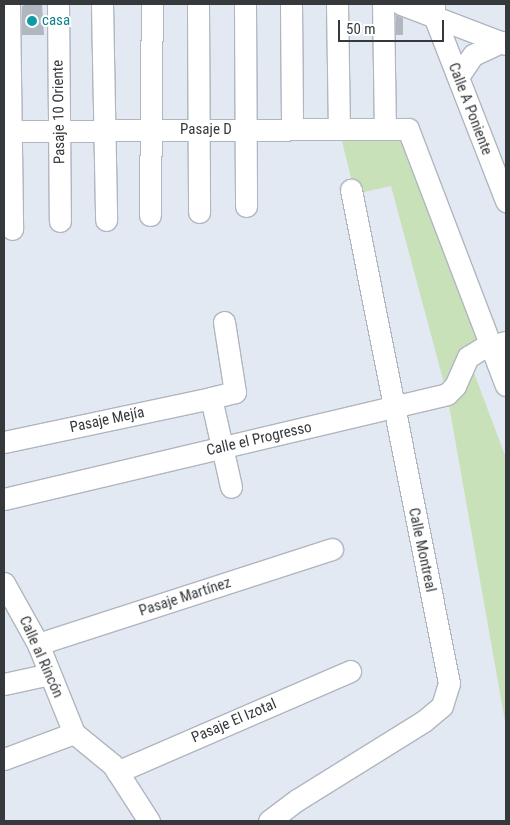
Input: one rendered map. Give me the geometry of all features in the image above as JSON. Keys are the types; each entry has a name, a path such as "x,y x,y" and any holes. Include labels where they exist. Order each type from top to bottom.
{"street":[{"path":"8,4 7,131 12,229"},
{"name":"Pasaje 10 Oriente","path":"58,4 60,221"},
{"path":"102,4 106,220"},
{"path":"150,215 152,4"},
{"path":"198,4 199,212"},
{"path":"245,4 246,206"},
{"path":"291,4 292,129"},
{"path":"337,4 339,129"},
{"path":"383,4 384,129"},
{"path":"401,4 434,10 505,44"},
{"name":"Calle A Poniente","path":"434,10 506,201"},
{"path":"458,77 473,55 505,44"},
{"name":"Pasaje D","path":"7,131 408,129 499,344"},
{"name":"Calle Montreal","path":"270,821 297,800 424,721 442,706 449,683 392,408 351,190"},
{"name":"Pasaje Mejía","path":"4,442 235,392 224,322"},
{"path":"499,344 506,385"},
{"name":"Calle el Progresso","path":"4,499 447,394 455,386 468,357 499,344"},
{"path":"211,398 231,487"},
{"name":"Pasaje Martínez","path":"38,644 332,549"},
{"name":"Calle al Rincón","path":"4,583 38,644 74,733"},
{"name":"Pasaje El Izotal","path":"117,772 350,671"},
{"path":"4,684 50,674"},
{"path":"4,759 74,733 117,772 149,821"}],"green space":[{"path":"339,129 408,129 491,346 468,357 506,458 506,727 447,394 391,186 355,194"}],"building":[{"name":"casa","path":"42,4 44,35 22,35 22,6"},
{"path":"396,15 403,18 403,35 396,35"}],"place":[{"name":"casa","path":"32,21"}]}
